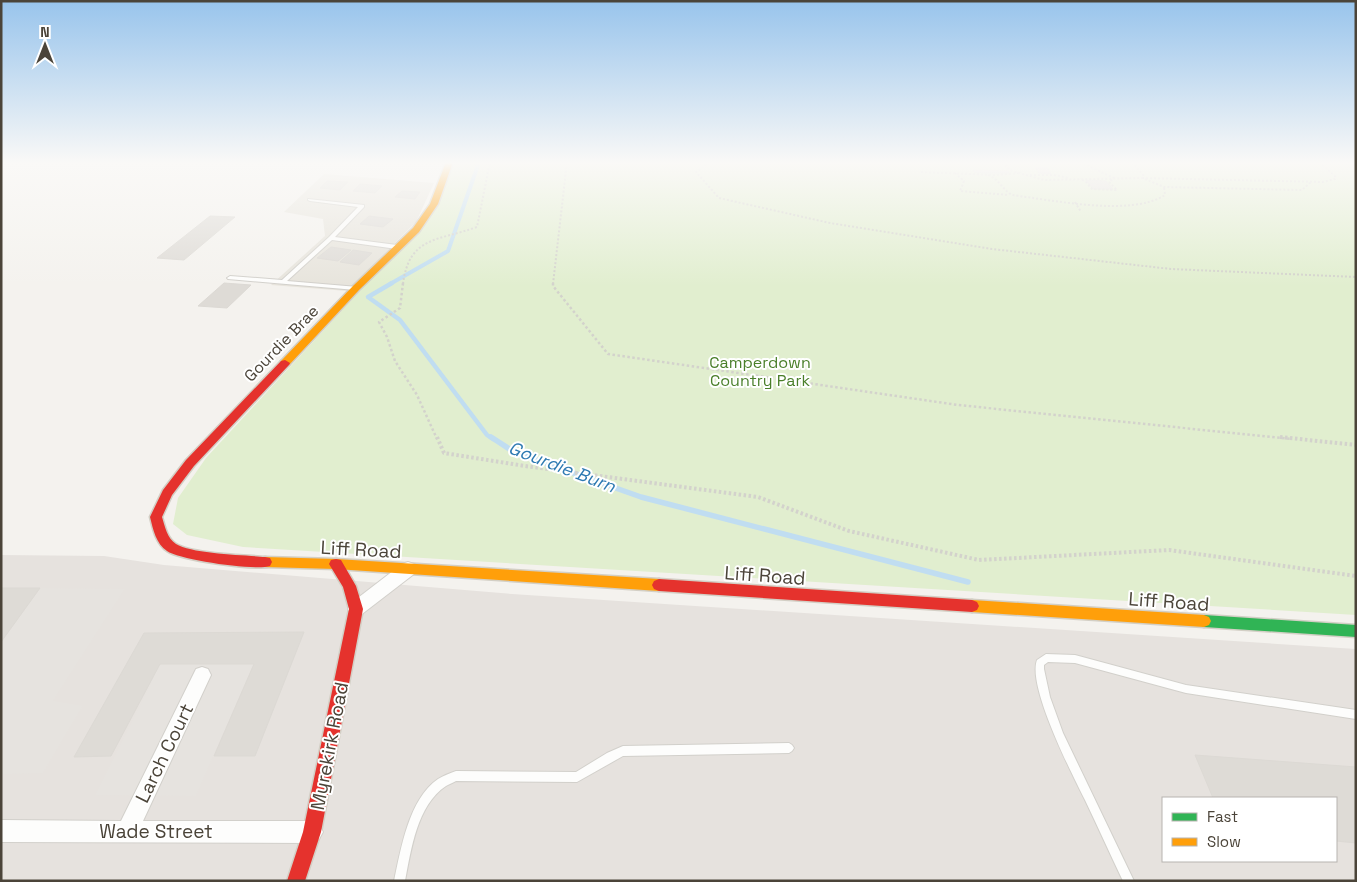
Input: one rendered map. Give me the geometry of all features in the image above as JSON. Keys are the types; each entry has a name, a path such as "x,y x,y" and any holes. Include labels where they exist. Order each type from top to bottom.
{"street":[{"name":"Gourdie Brae","path":"173,549 162,538 156,517 167,493 190,463 356,288 416,230 434,203"},
{"name":"Liff Road","path":"173,549 236,561 336,564 1356,631"},
{"path":"336,564 348,586 356,609 408,569"},
{"name":"Myrekirk Road","path":"296,881 312,832 356,609"},
{"name":"Larch Court","path":"127,831 202,676"},
{"name":"Wade Street","path":"1,831 312,832"}],"lane":[{"path":"283,282 331,238 362,206 337,203"},
{"path":"331,238 397,248"},
{"path":"230,278 356,288"},
{"path":"1129,881 1059,735 1045,697 1038,669 1040,663 1046,658 1075,659 1186,689 1356,715"},
{"path":"399,881 408,844 420,810 430,792 443,780 456,776 577,777 592,770 610,755 623,751 789,748"}],"path":[{"path":"482,203 477,227 454,236 433,240 412,255 403,280 400,308 379,322 387,337 395,361 417,394 444,453 525,466 758,497 849,531 979,560 1169,550 1356,576"},
{"path":"562,203 553,286 608,354 958,405 1356,445"},
{"path":"742,203 830,223 992,249 1172,269 1356,277"},
{"path":"1076,203 1081,212"},
{"path":"1091,203 1116,205 1152,203"}],"shaded area":[{"path":"293,203 425,203 416,222 347,291 271,285 325,236 323,219 284,212"},
{"path":"1,555 104,556 164,565 512,594 1356,649 1356,881 1,881"},
{"path":"40,588 125,589 53,701 83,706 43,773 1,774 1,642"},
{"path":"160,664 254,664 196,796 95,795"}],"green space":[{"name":"Camperdown Country Park","path":"429,203 1356,203 1356,615 243,547 187,535 173,524 178,498 206,458 416,230"}],"building":[{"path":"210,216 235,217 184,260 157,258"},
{"path":"369,216 393,219 383,227 360,224"},
{"path":"331,247 351,250 338,261 317,258"},
{"path":"353,250 372,253 359,265 340,262"},
{"path":"224,283 251,285 227,308 198,306"},
{"path":"1,588 40,588 1,642"},
{"path":"304,632 255,756 214,756 254,664 160,664 111,756 74,757 144,633"},
{"path":"1195,755 1356,767 1356,843 1337,841 1337,797 1213,797"}],"waterway":[{"name":"Gourdie Burn","path":"390,284 448,251 465,203"},
{"name":"Gourdie Burn","path":"392,283 368,297 400,320 487,435 493,439"},
{"name":"Gourdie Burn","path":"491,437 514,452 641,497 968,582"}],"traffic: fast":[{"path":"1204,621 1356,631"}],"traffic: slow":[{"path":"285,363 356,288 416,230 434,203"},
{"path":"265,562 336,564 659,585"},
{"path":"972,606 1204,621"}],"traffic: jam":[{"path":"265,562 216,558 178,551 165,541 156,517 167,493 190,463 285,363"},
{"path":"296,881 312,832 356,609 349,586 336,564"},
{"path":"659,585 972,606"}]}
